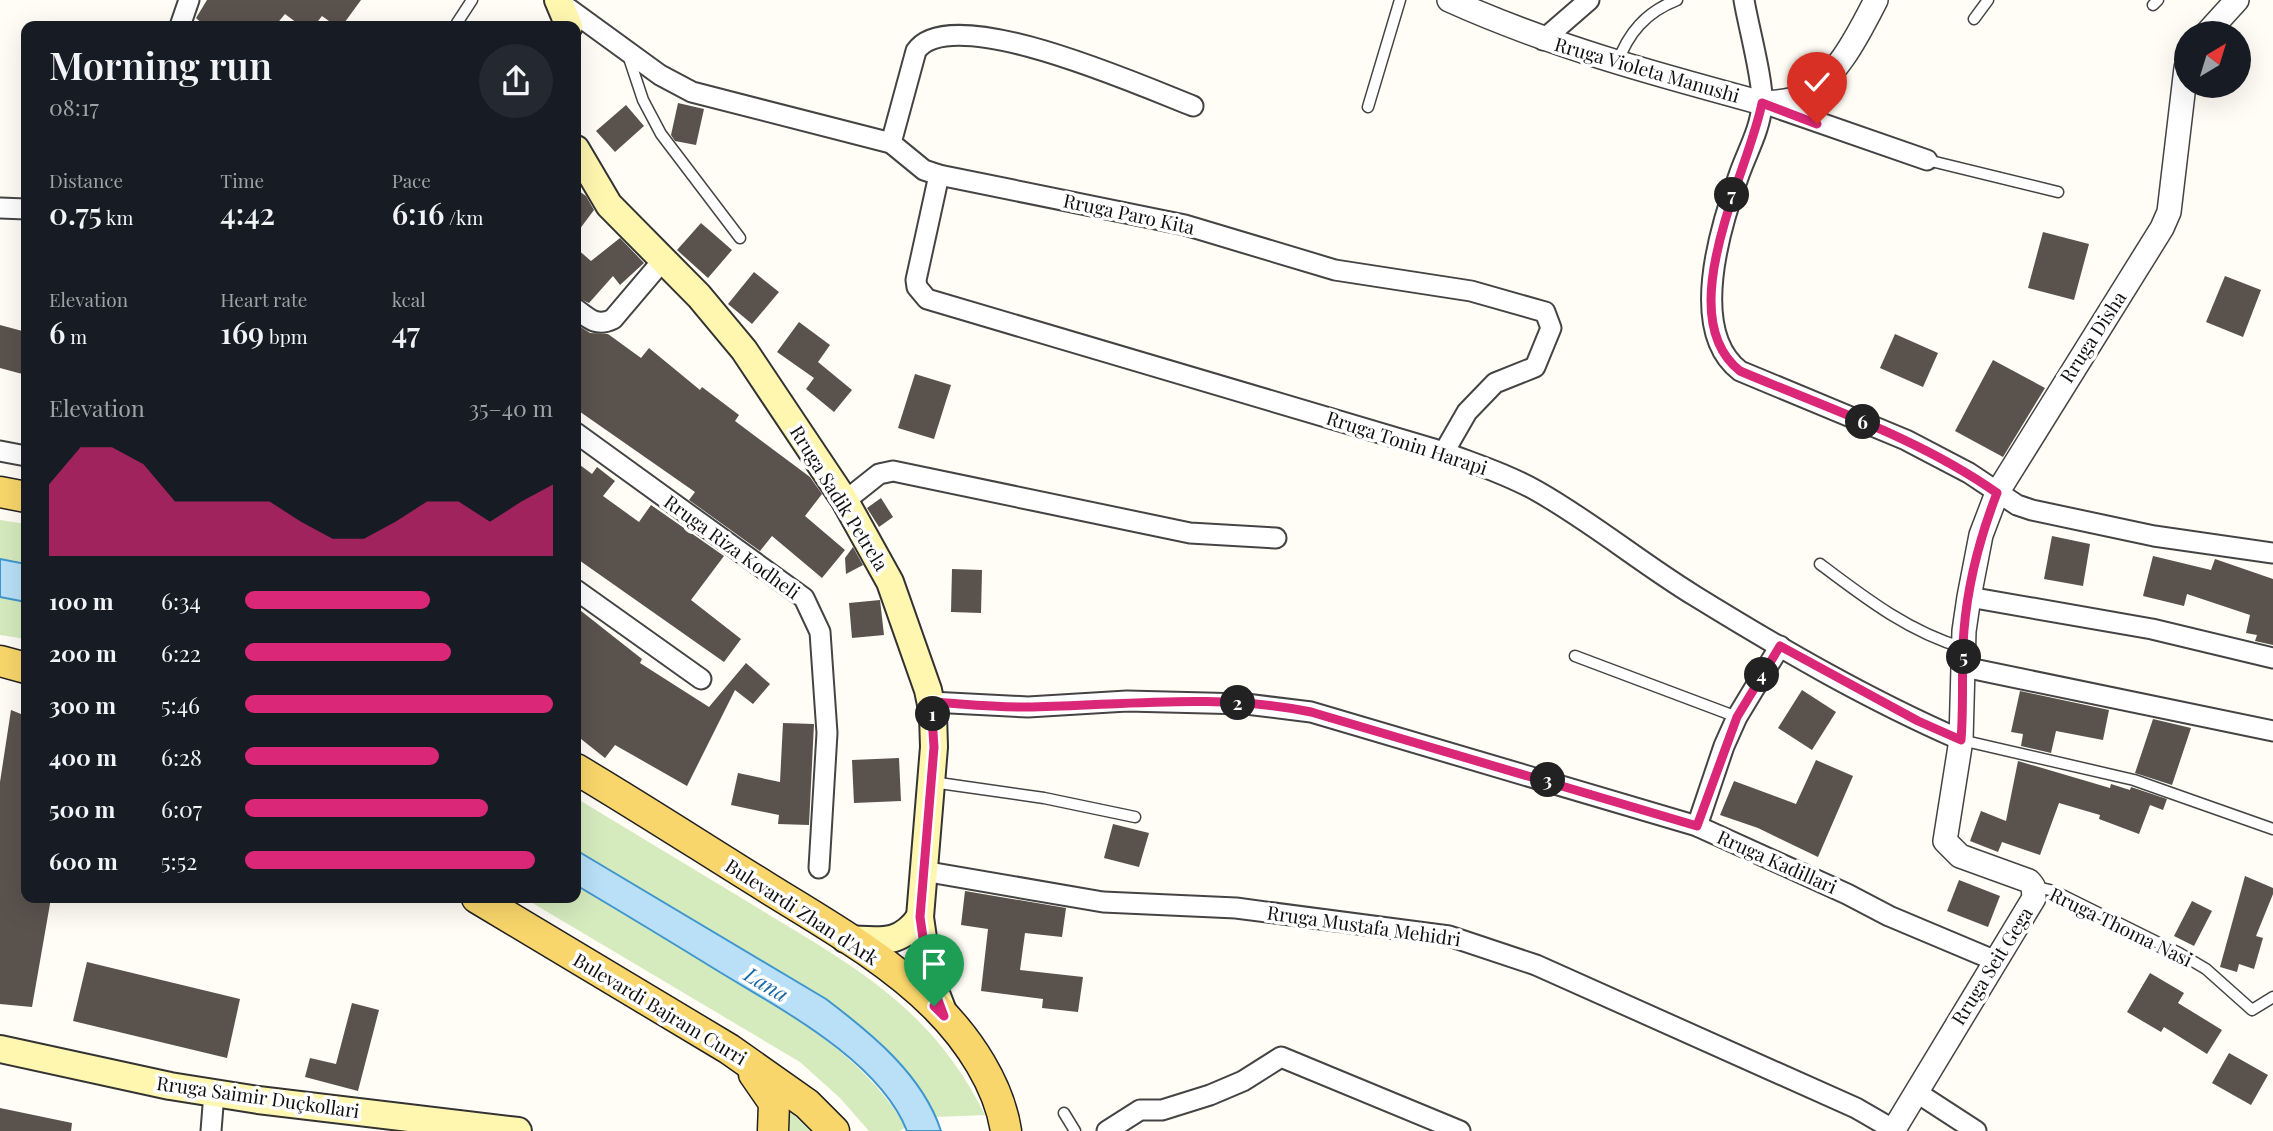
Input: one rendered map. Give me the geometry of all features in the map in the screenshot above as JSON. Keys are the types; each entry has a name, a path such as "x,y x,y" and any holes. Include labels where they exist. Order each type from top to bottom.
{"main road":[{"name":"Rruga Sadik Petrela","path":"581,157 609,205 699,296 744,350 845,501 890,582 931,702 934,729 920,917 928,973 944,1016"},
{"path":"0,492 21,496"},
{"path":"0,661 21,667"},
{"name":"Bulevardi Zhan d'Ark","path":"581,772 845,939 908,983 944,1016 964,1040 999,1098 1006,1131"},
{"name":"Bulevardi Bajram Curri","path":"485,903 729,1049 807,1104 834,1131"},
{"path":"845,939 892,940 907,934 920,917"},
{"name":"Rruga Saimir Duçkollari","path":"0,1049 214,1093 518,1131"},
{"path":"729,1049 771,1095 775,1121 773,1131"}],"street":[{"name":"Rruga Violeta Manushi","path":"1449,0 1544,40 1617,64 1762,103 1927,160"},
{"path":"1544,40 1589,0"},
{"path":"1744,0 1762,103 1757,131 1726,212 1718,242 1713,304 1716,335 1722,352 1740,371 1942,457 2017,505 2154,536 2273,552"},
{"path":"1762,103 1784,101 1813,89 1860,32 1876,0"},
{"path":"2218,21 2236,0"},
{"name":"Rruga Paro Kita","path":"562,10 579,21"},
{"name":"Rruga Paro Kita","path":"581,22 692,92 891,143 924,170 939,175 1185,225 1335,270 1471,290 1545,312 1551,328 1535,367 1495,383 1467,412 1444,452"},
{"path":"891,143 916,51 921,43 930,37 952,32 982,33 1025,41 1193,106"},
{"name":"Rruga Disha","path":"1969,597 1981,535 1997,493 2169,212 2182,98"},
{"name":"Rruga Tonin Harapi","path":"939,175 916,280 917,287 927,299 1444,452 1537,491 1694,595 1780,646 1887,705 1961,740"},
{"path":"0,208 21,209"},
{"path":"581,313 593,322 605,323 613,319 663,260"},
{"name":"Rruga Riza Kodheli","path":"581,437 797,593 814,615 820,632 827,733 819,867"},
{"path":"0,451 21,455"},
{"path":"845,501 879,474 893,471 1190,533 1276,538"},
{"path":"581,594 701,679"},
{"path":"1969,597 2152,629 2273,658"},
{"name":"Rruga Seit Gega","path":"1916,1092 2031,905 2034,886 2024,878 1960,856 1947,847 1945,831 1961,740 1969,597"},
{"path":"1697,826 1737,717 1780,646"},
{"path":"1964,658 2273,731"},
{"name":"Rruga Kadillari","path":"931,702 1028,707 1127,701 1281,706 1311,712 1697,826 1889,916 1996,961"},
{"name":"Rruga Mustafa Mehidri","path":"923,871 1103,902 1236,908 1449,936 1476,943 1536,965 1844,1102 1893,1131"},
{"path":"1108,1131 1140,1110 1162,1110 1243,1081 1282,1057 1460,1131"},
{"path":"1893,1131 1916,1092 1976,1131"},
{"path":"211,1131 214,1093"}],"lane":[{"path":"458,21 472,0"},
{"path":"1368,107 1400,0"},
{"path":"1617,64 1626,41 1637,26 1663,6 1677,0"},
{"path":"1974,19 1988,0"},
{"path":"627,51 643,100 661,134 740,238"},
{"path":"1927,160 2058,192"},
{"path":"1820,564 1892,616 1944,642 1964,658"},
{"path":"1575,656 1737,717"},
{"path":"1961,740 2134,780 2273,829"},
{"path":"931,782 1044,798 1135,817"},
{"name":"Rruga Thoma Nasi","path":"2034,886 2054,891 2179,953 2206,969 2252,1010 2273,997"},
{"path":"1064,1112 1075,1131"}],"green space":[{"path":"0,520 21,523 21,563 0,559"},
{"path":"0,597 21,601 21,638 0,635"},
{"path":"581,801 824,948 886,992 940,1045 964,1077 985,1115 936,1117 887,1052 826,999 581,853"},
{"path":"581,888 825,1039 869,1079 889,1101 906,1127 900,1131 869,1131 840,1098 800,1062 532,903 581,903"},
{"path":"785,1106 810,1131 783,1131"}],"water":[{"path":"0,559 21,563 21,601 0,597"},
{"name":"Lana","path":"581,853 826,999 843,1012 877,1041 909,1074 933,1111 941,1131 907,1131 893,1105 874,1081 851,1059 770,1002 581,888"}],"building":[{"path":"207,0 361,0 346,21 329,21 322,16 318,21 294,21 285,14 279,21 199,21 196,18"},
{"path":"678,103 704,109 696,145 675,141 671,135"},
{"path":"626,105 644,126 615,152 596,131"},
{"path":"581,192 586,196 594,210 581,227"},
{"path":"701,223 732,250 708,278 677,250"},
{"path":"2043,232 2089,244 2074,300 2028,288"},
{"path":"620,238 644,263 620,285 613,276 589,303 581,299 581,252 591,261"},
{"path":"754,272 779,292 752,324 728,304"},
{"path":"2225,276 2261,290 2243,337 2206,322"},
{"path":"799,322 830,345 818,362 852,390 834,412 806,389 814,378 777,352"},
{"path":"0,325 21,331 21,374 0,368"},
{"path":"581,327 590,333 608,334 641,358 649,348 700,390 702,387 739,415 735,421 810,477 822,494 805,516 845,550 822,578 772,536 760,551 689,500 695,492 581,412"},
{"path":"1895,334 1938,353 1923,387 1880,368"},
{"path":"1993,360 2045,388 2003,457 1955,431"},
{"path":"915,374 951,385 934,439 898,428"},
{"path":"581,466 592,474 597,467 615,481 603,496 639,522 651,505 724,556 691,600 741,639 724,662 581,562"},
{"path":"881,498 893,517 879,527 867,508"},
{"path":"2052,536 2090,544 2083,586 2044,579"},
{"path":"853,547 863,565 846,574 845,558"},
{"path":"2153,556 2211,570 2215,559 2273,579 2273,645 2255,641 2257,635 2246,633 2250,615 2187,594 2184,606 2143,596"},
{"path":"952,569 982,570 981,613 951,612"},
{"path":"880,600 884,635 852,638 849,603"},
{"path":"581,611 642,659 640,663 709,707 746,663 770,684 753,704 735,690 687,786 615,745 605,758 581,739"},
{"path":"1802,690 1836,712 1812,750 1778,728"},
{"path":"2020,691 2109,710 2103,740 2056,731 2051,753 2021,746 2023,734 2011,732"},
{"path":"11,710 21,714 21,903 50,903 32,1007 0,1004 0,782"},
{"path":"2153,719 2191,728 2172,785 2135,773"},
{"path":"783,723 814,724 809,825 778,824 779,815 731,805 738,773 780,782"},
{"path":"899,758 901,801 854,803 852,760"},
{"path":"1816,760 1853,776 1818,857 1758,828 1720,815 1734,781 1796,804"},
{"path":"2018,761 2110,788 2111,784 2130,790 2131,787 2167,799 2163,810 2150,805 2139,834 2099,819 2100,815 2059,803 2040,855 2002,842 1998,852 1970,841 1981,811 2006,821"},
{"path":"1113,824 1149,833 1139,867 1104,858"},
{"path":"2245,876 2273,888 2273,894 2256,936 2263,938 2254,969 2239,964 2237,972 2220,967"},
{"path":"1959,880 2000,896 1988,927 1947,911"},
{"path":"965,891 1066,908 1062,937 1025,933 1020,970 1083,977 1078,1012 1042,1008 1043,999 981,991 988,929 961,925"},
{"path":"2192,901 2212,911 2194,946 2174,936"},
{"path":"87,962 240,999 227,1058 73,1021"},
{"path":"2150,973 2184,993 2178,1003 2222,1030 2207,1054 2164,1027 2161,1032 2127,1012"},
{"path":"352,1003 379,1010 358,1091 305,1077 310,1058 336,1064"},
{"path":"2229,1053 2268,1075 2251,1105 2212,1083"},
{"path":"0,1108 72,1123 71,1131 0,1131"}],"route":[{"path":"934,1006 944,1016 928,973 920,917 934,747 931,702 1028,707 1127,701 1281,706 1311,712 1697,826 1724,746 1737,717 1780,646 1918,721 1961,740 1964,631 1973,568 1981,535 1997,493 1942,457 1740,371 1722,352 1716,335 1712,294 1718,242 1746,155 1757,131 1762,103 1817,124"}]}
